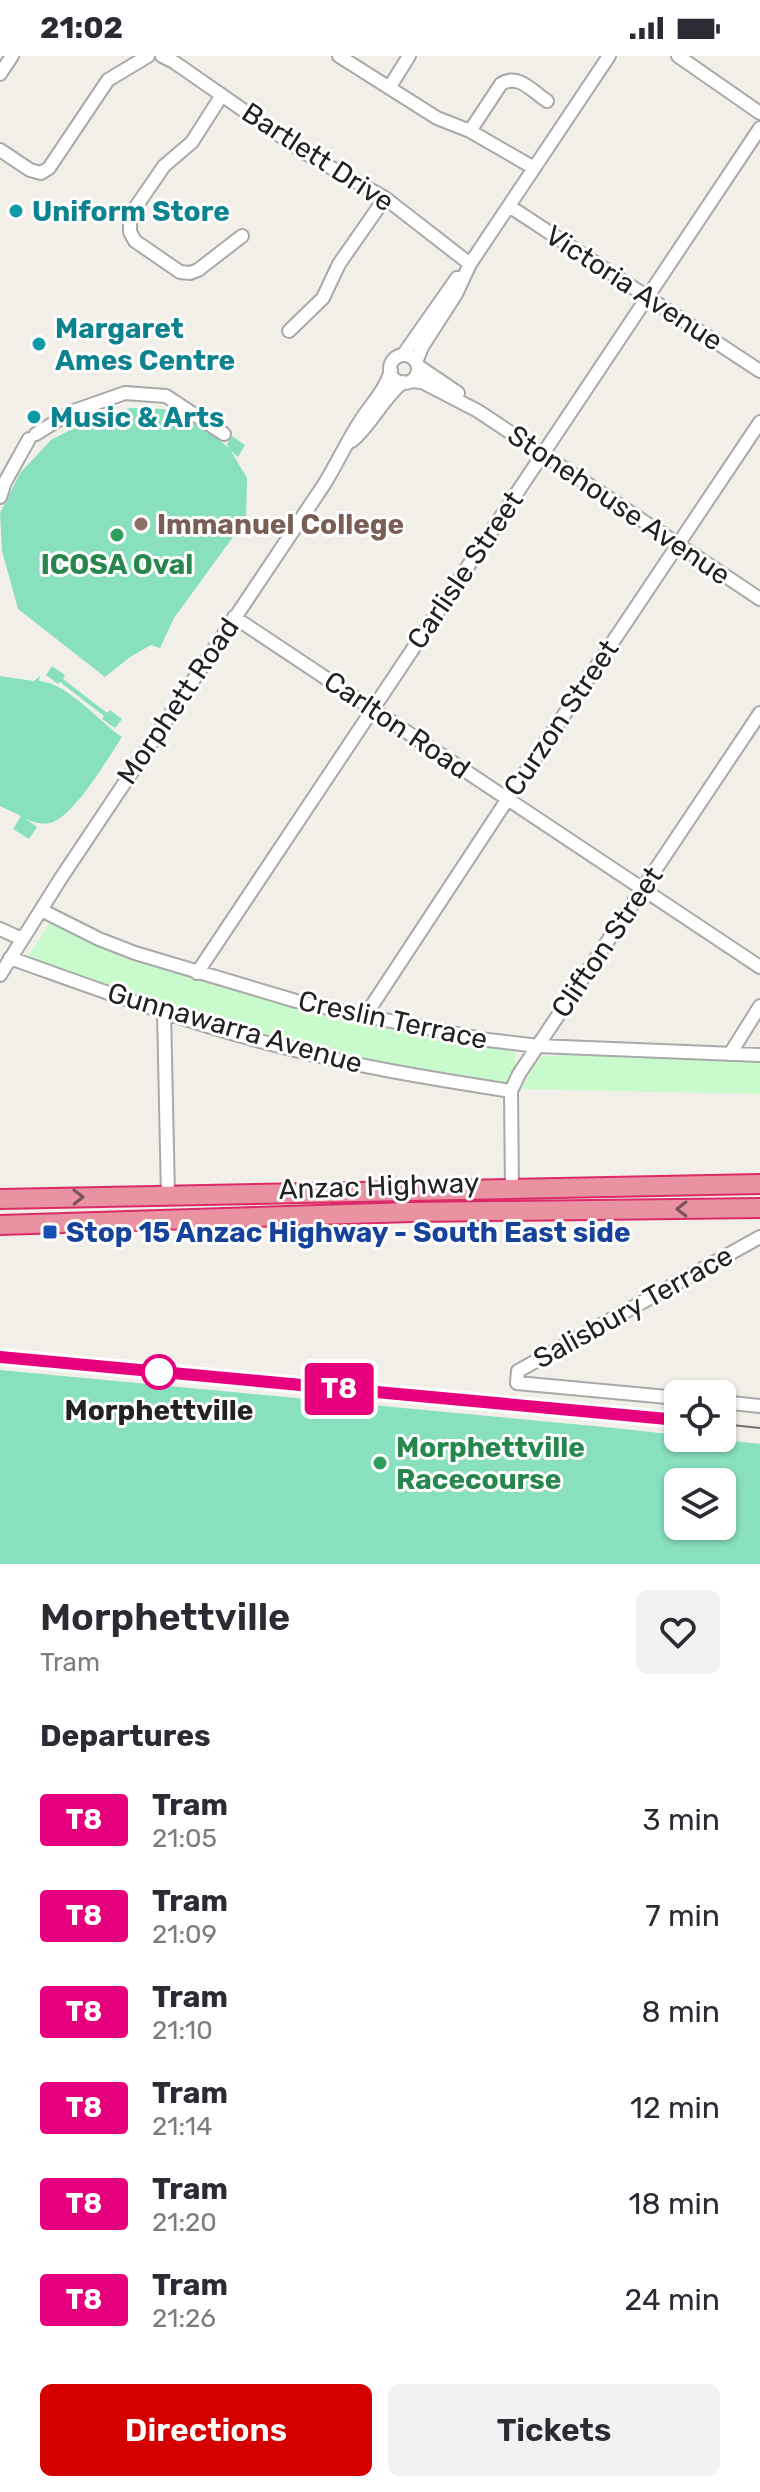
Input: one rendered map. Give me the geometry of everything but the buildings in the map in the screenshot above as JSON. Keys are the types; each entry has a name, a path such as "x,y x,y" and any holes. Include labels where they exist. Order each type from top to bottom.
{"highway":[{"name":"Anzac Highway","path":"0,1199 760,1184"},
{"path":"602,1187 600,1198 603,1204 613,1209"},
{"path":"565,1188 586,1197 588,1209"},
{"path":"267,1193 263,1202 265,1210 289,1217"},
{"path":"215,1194 232,1202 237,1219"},
{"name":"Anzac Highway","path":"0,1225 411,1212 760,1208"}],"street":[{"path":"0,74 12,56"},
{"path":"0,150 30,170 41,173 49,168 108,80 148,56"},
{"name":"Bartlett Drive","path":"162,56 305,153 385,198 470,264"},
{"path":"339,56 437,118 470,131 534,168"},
{"path":"389,88 409,56"},
{"path":"470,264 458,276 403,355 394,360 391,370 395,379 407,382 418,373 417,364 424,344 456,294 470,264 609,56"},
{"path":"678,56 760,113"},
{"path":"470,131 501,84 507,80 516,79 547,101"},
{"path":"222,95 192,142 164,166 133,211 130,232 135,241 180,272 190,273 242,236"},
{"name":"Carlisle Street","path":"197,973 760,128"},
{"path":"289,331 323,298 339,264 385,198"},
{"name":"Victoria Avenue","path":"509,206 760,371"},
{"path":"403,355 417,364"},
{"name":"Stonehouse Avenue","path":"417,364 478,411"},
{"name":"Morphett Road","path":"5,966 349,443 388,382 391,370"},
{"name":"Stonehouse Avenue","path":"407,382 422,382 478,411 760,599"},
{"name":"Morphett Road","path":"349,443 365,430 393,391 407,382"},
{"path":"0,497 5,482 33,436 71,412 125,393 166,396 224,434"},
{"name":"Curzon Street","path":"365,1016 760,422"},
{"name":"Carlton Road","path":"234,617 760,967"},
{"name":"Clifton Street","path":"511,1091 760,713"},
{"name":"Creslin Terrace","path":"41,910 99,939 197,973 296,1001 365,1016 488,1040 538,1046 760,1055"},
{"path":"0,929 22,939"},
{"name":"Gunnawarra Avenue","path":"5,966 282,1047 419,1077 511,1091"},
{"path":"730,1054 760,1006"},
{"path":"164,1013 168,1195"},
{"path":"511,1091 512,1189"},
{"name":"Salisbury Terrace","path":"664,1397 517,1383 518,1371 760,1237"},
{"path":"736,1403 760,1406"}],"green space":[{"name":"ICOSA Oval","path":"131,408 164,409 206,430 229,448 227,444 232,436 245,445 238,457 231,451 247,478 246,519 174,618 160,648 151,645 105,677 18,609 2,551 0,513 20,473 51,440 91,419"},
{"path":"52,666 65,675 63,679 107,713 110,710 122,719 115,728 60,682 58,684 46,675"},
{"path":"0,676 34,681 40,676 39,681 50,683 72,695 122,737 90,786 69,810 50,823 26,819 37,827 29,839 13,829 21,816 0,806"},
{"path":"50,922 102,949 232,990 402,1032 508,1046 515,1054 516,1069 504,1087 305,1051 164,1009 25,961"},
{"path":"540,1057 760,1060 760,1094 520,1089"},
{"name":"Morphettville Racecourse","path":"0,1370 664,1433 664,1452 736,1452 736,1441 760,1444 760,1564 0,1564"}],"tram line":[{"path":"0,1351 664,1415"},
{"name":"T8","path":"0,1357 664,1419"},
{"path":"736,1425 760,1428"}],"place":[{"name":"Uniform Store","path":"16,211"},
{"name":"Margaret Ames Centre","path":"39,344"},
{"name":"Music & Arts","path":"34,417"},
{"name":"Immanuel College","path":"141,524"},
{"name":"ICOSA Oval","path":"117,535"},
{"name":"Stop 15 Anzac Highway - South East side","path":"50,1232"},
{"name":"Morphettville","path":"159,1372"},
{"name":"Morphettville Racecourse","path":"380,1463"}]}
